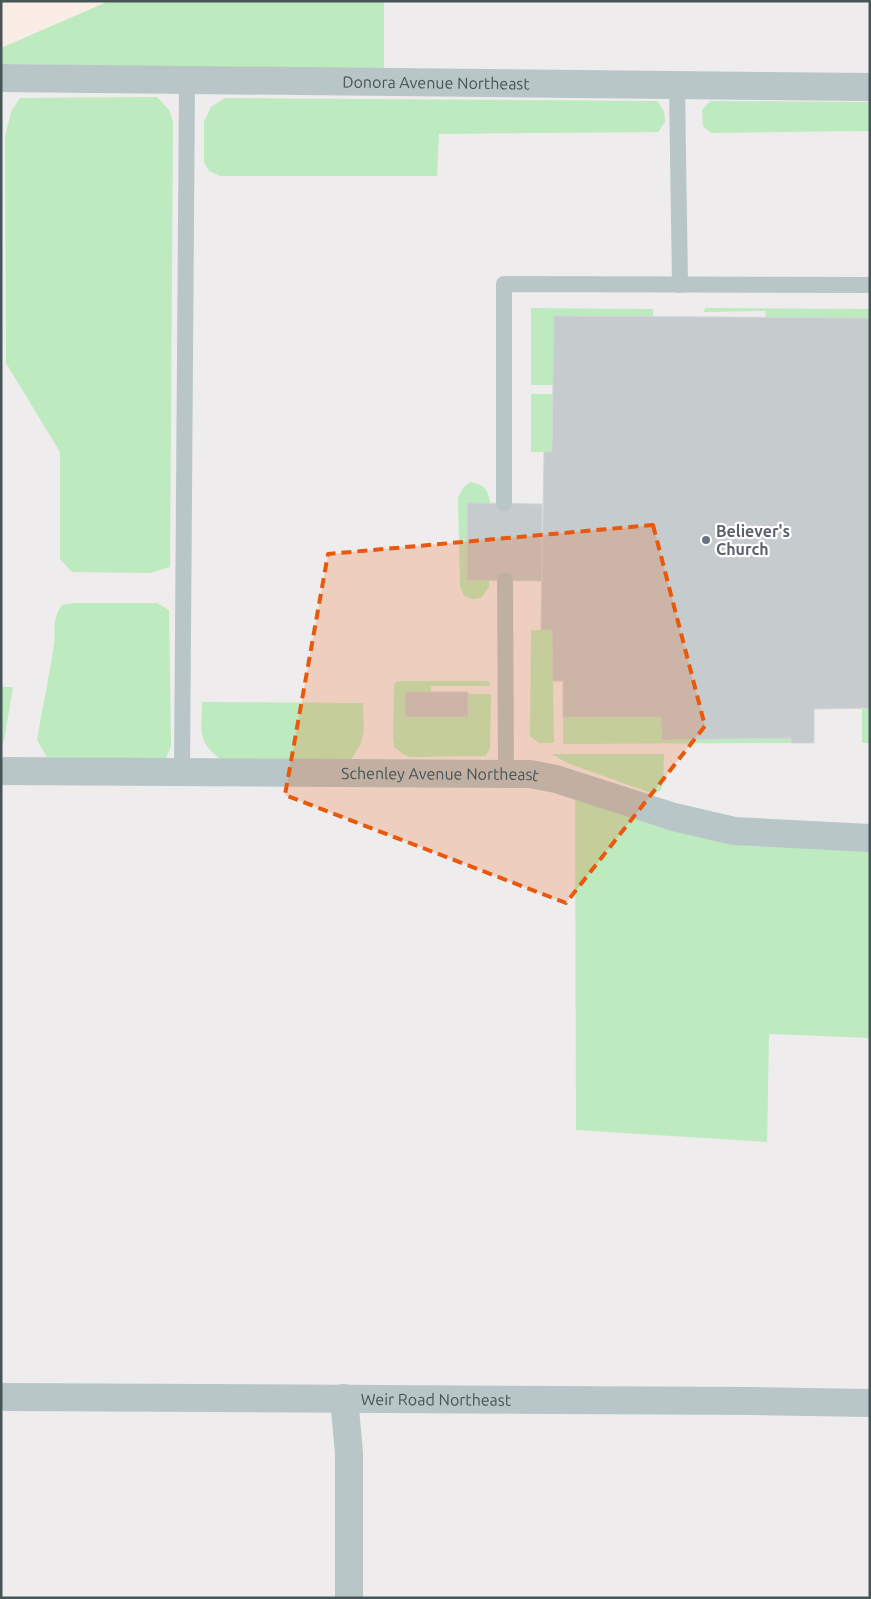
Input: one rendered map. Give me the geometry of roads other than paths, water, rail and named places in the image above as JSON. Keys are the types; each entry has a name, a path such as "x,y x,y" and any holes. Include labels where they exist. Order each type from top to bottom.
{"street":[{"name":"Donora Avenue Northeast","path":"1,78 870,87"},
{"name":"Schenley Avenue Northeast","path":"1,772 530,774 556,779 674,817 734,831 870,838"},
{"name":"Weir Road Northeast","path":"1,1397 870,1403"},
{"path":"344,1398 349,1453 349,1598"}],"lane":[{"path":"182,772 187,80"},
{"path":"676,86 680,285"},
{"path":"504,503 504,284 870,285"},
{"path":"505,580 506,775"}],"place":[{"name":"Believer's Church","path":"706,540"}]}
